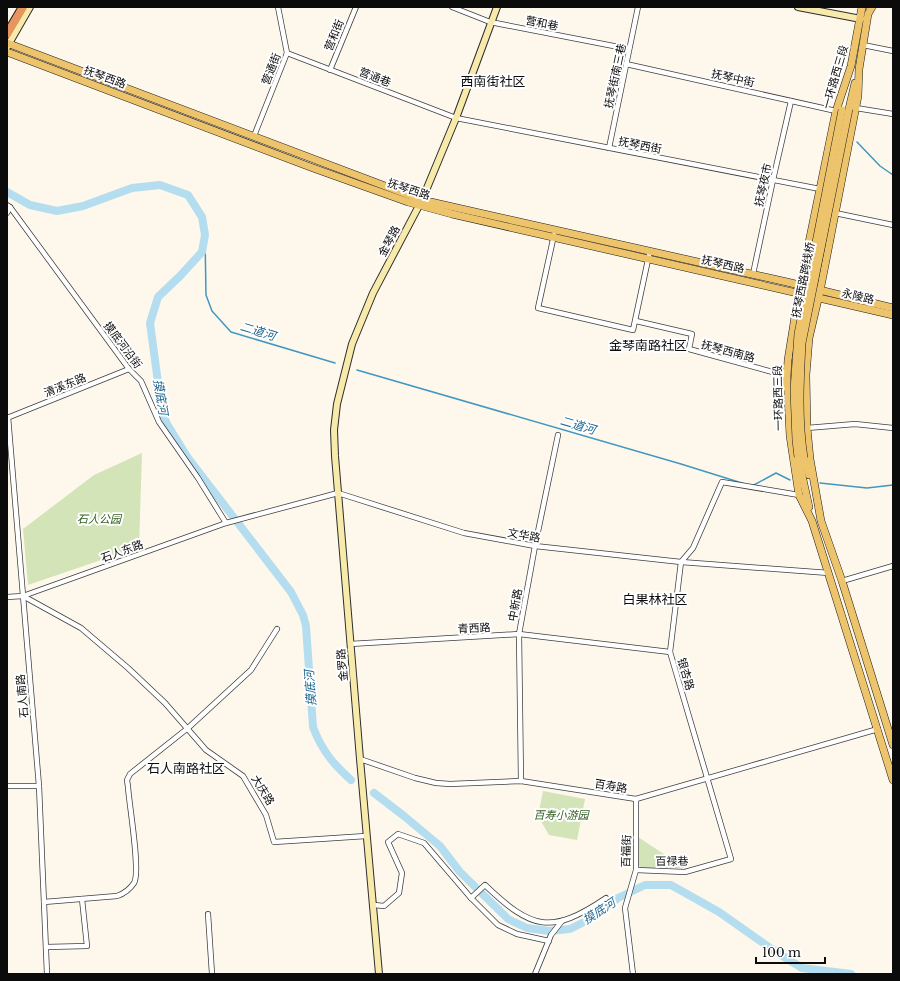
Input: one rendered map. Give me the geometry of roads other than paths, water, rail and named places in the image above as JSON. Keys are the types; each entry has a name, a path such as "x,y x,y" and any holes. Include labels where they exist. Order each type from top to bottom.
{"highway":[{"path":"7,34 22,7"}],"main road":[{"name":"一环路西三段","path":"846,109 851,66 861,19 866,9"},
{"name":"一环路西三段","path":"866,9 859,69 820,189 800,286 788,360 787,376 790,436 799,495 812,521 893,780"},
{"name":"抚琴西路","path":"8,45 254,136 452,214 554,235 799,293 819,294"},
{"name":"抚琴西路","path":"7,52 313,168 420,202 753,274 800,286 819,294"},
{"path":"821,521 810,460 807,428 806,375 809,338 835,213 846,109"},
{"name":"抚琴西路跨线桥","path":"801,458 800,380 802,342 846,109"},
{"name":"永陵路","path":"819,294 893,308"},
{"name":"永陵路","path":"819,294 893,315"},
{"path":"801,458 805,493 812,521"},
{"path":"801,458 842,581 893,745"}],"street":[{"path":"8,45 30,7"},
{"name":"营通街","path":"254,136 287,53 278,7"},
{"name":"营和街","path":"330,70 356,7"},
{"name":"营和巷","path":"452,7 490,22 629,49"},
{"name":"金琴路","path":"338,493 334,430 337,404 352,344 373,293 420,202 456,118 490,22 497,7"},
{"name":"抚琴街南三巷","path":"609,148 638,7"},
{"path":"798,7 861,19"},
{"path":"863,45 893,51"},
{"name":"营通巷","path":"287,53 456,118"},
{"name":"抚琴中街","path":"626,64 791,100 846,109 893,114"},
{"name":"抚琴夜市","path":"753,274 772,180 791,100"},
{"name":"抚琴西街","path":"456,118 820,189"},
{"path":"7,213 9,206"},
{"name":"摸底河沿街","path":"9,206 129,369 140,381 159,422 198,478 226,523"},
{"path":"835,213 893,225"},
{"path":"554,235 538,308 633,330 648,257"},
{"name":"抚琴西南路","path":"636,321 692,334 689,349 787,376"},
{"name":"清溪东路","path":"8,417 129,369"},
{"name":"石人南路","path":"8,417 39,786 47,974"},
{"path":"807,428 855,424 893,428"},
{"name":"中新路","path":"521,781 519,634 535,546 558,435"},
{"path":"681,562 693,548 722,482 799,495"},
{"path":"226,523 338,493"},
{"name":"文华路","path":"338,493 464,533 535,546 681,562 829,573"},
{"name":"金罗路","path":"338,493 366,836"},
{"name":"石人东路","path":"7,597 23,596 226,523"},
{"name":"银杏路","path":"681,562 670,652 731,859"},
{"path":"842,581 893,566"},
{"name":"大庆路","path":"23,596 81,628 128,668 188,728 206,750 243,776 266,815 274,842 366,836"},
{"path":"44,902 116,896 123,894 134,883 136,862 127,780 130,774 188,728 251,670 277,629"},
{"name":"青西路","path":"350,644 519,634 670,652"},
{"name":"百寿路","path":"360,759 415,778 436,783 450,784 521,781 636,799 878,729"},
{"path":"7,786 39,786"},
{"name":"百福街","path":"633,974 625,908 636,870 636,799"},
{"path":"374,905 384,906 400,893 402,873 388,842 398,834 424,843 471,898 498,925 517,934 549,941"},
{"path":"366,836 374,905 379,974"},
{"name":"百禄巷","path":"636,870 686,872 731,859"},
{"path":"471,898 485,886 506,905 522,916 537,921 561,923"},
{"path":"535,974 551,935 561,923 586,911 606,898"},
{"path":"46,947 87,946 82,899"},
{"path":"208,914 212,974"}],"waterway":[{"path":"857,142 880,166 893,175"},
{"name":"摸底河","path":"7,192 30,205 57,211 83,206 132,188 160,185 188,195 202,217 205,235 202,252 158,297 150,323 162,412 167,424 188,458 291,592 303,615 306,626 313,727 328,756 351,780"},
{"name":"二道河","path":"205,235 206,295 212,311 231,332 335,363"},
{"name":"二道河","path":"357,370 745,484"},
{"name":"二道河","path":"752,486 776,473 790,480"},
{"name":"二道河","path":"820,483 867,488 893,485"},
{"name":"摸底河","path":"374,793 440,846 460,872 508,919 527,928 549,931 570,929 598,915 618,898 645,885 671,885 719,912 773,950 802,968 851,974"}],"district":[{"name":"西南街社区","path":"493,81"},
{"name":"金琴南路社区","path":"648,345"},
{"name":"白果林社区","path":"655,599"},
{"name":"石人南路社区","path":"186,768"}],"park label":[{"name":"石人公园","path":"99,519"},
{"name":"百寿小游园","path":"561,815"}]}
